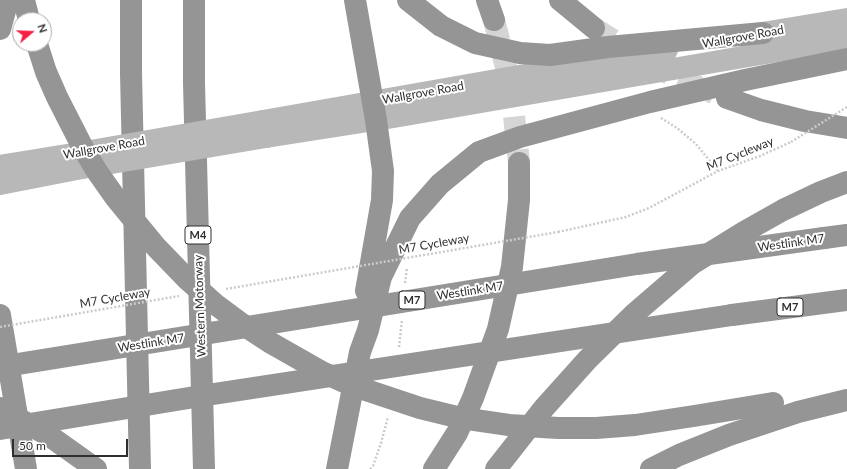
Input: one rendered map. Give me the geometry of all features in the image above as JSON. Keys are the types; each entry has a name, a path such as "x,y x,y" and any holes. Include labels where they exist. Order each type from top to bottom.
{"highway":[{"path":"0,29 8,0"},
{"path":"24,0 27,12"},
{"path":"131,0 140,469"},
{"name":"Western Motorway","path":"194,0 194,83 204,469"},
{"path":"355,0 375,111 381,151 383,186 359,329 360,352"},
{"path":"408,0 441,26 475,43 520,53 550,54 608,47 762,33"},
{"path":"486,0 494,20"},
{"path":"560,0 594,28"},
{"path":"40,52 46,72 66,116 93,165 115,197 156,248 188,280 242,324 270,343 322,372 351,385 420,408 461,418 509,425 558,428 604,427 694,416 773,403 847,388"},
{"path":"337,469 360,352 368,330 381,277 410,218 440,184 479,152 520,137 650,102 745,80 847,59"},
{"path":"727,98 776,114 805,121 847,128"},
{"path":"434,469 457,433 473,398 498,329 512,267 519,200 519,163"},
{"path":"496,469 544,408 588,359 634,314 692,264 783,210 821,192 847,182"},
{"name":"Westlink M7","path":"0,367 637,264 847,235"},
{"name":"M7","path":"0,429 207,395 732,315 847,300"},
{"path":"0,315 26,469"},
{"path":"651,469 679,455 729,435 798,412 847,400"},
{"path":"0,408 51,437 96,469"},
{"path":"0,412 4,424 22,446"}],"main road":[{"name":"Wallgrove Road","path":"375,111 762,33 847,19"},
{"name":"Wallgrove Road","path":"0,184 80,161 264,129 847,39"},
{"name":"Wallgrove Road","path":"0,166 80,161"}],"path":[{"name":"M7 Cycleway","path":"220,290 558,232 626,217 648,208 718,171 760,156 791,142 847,107"},
{"path":"654,118 661,118 677,128 696,144 718,171"},
{"name":"M7 Cycleway","path":"0,327 181,296"}],"tunnel":[{"path":"494,20 511,87 519,163"},
{"path":"594,28 657,68 714,93"}]}
